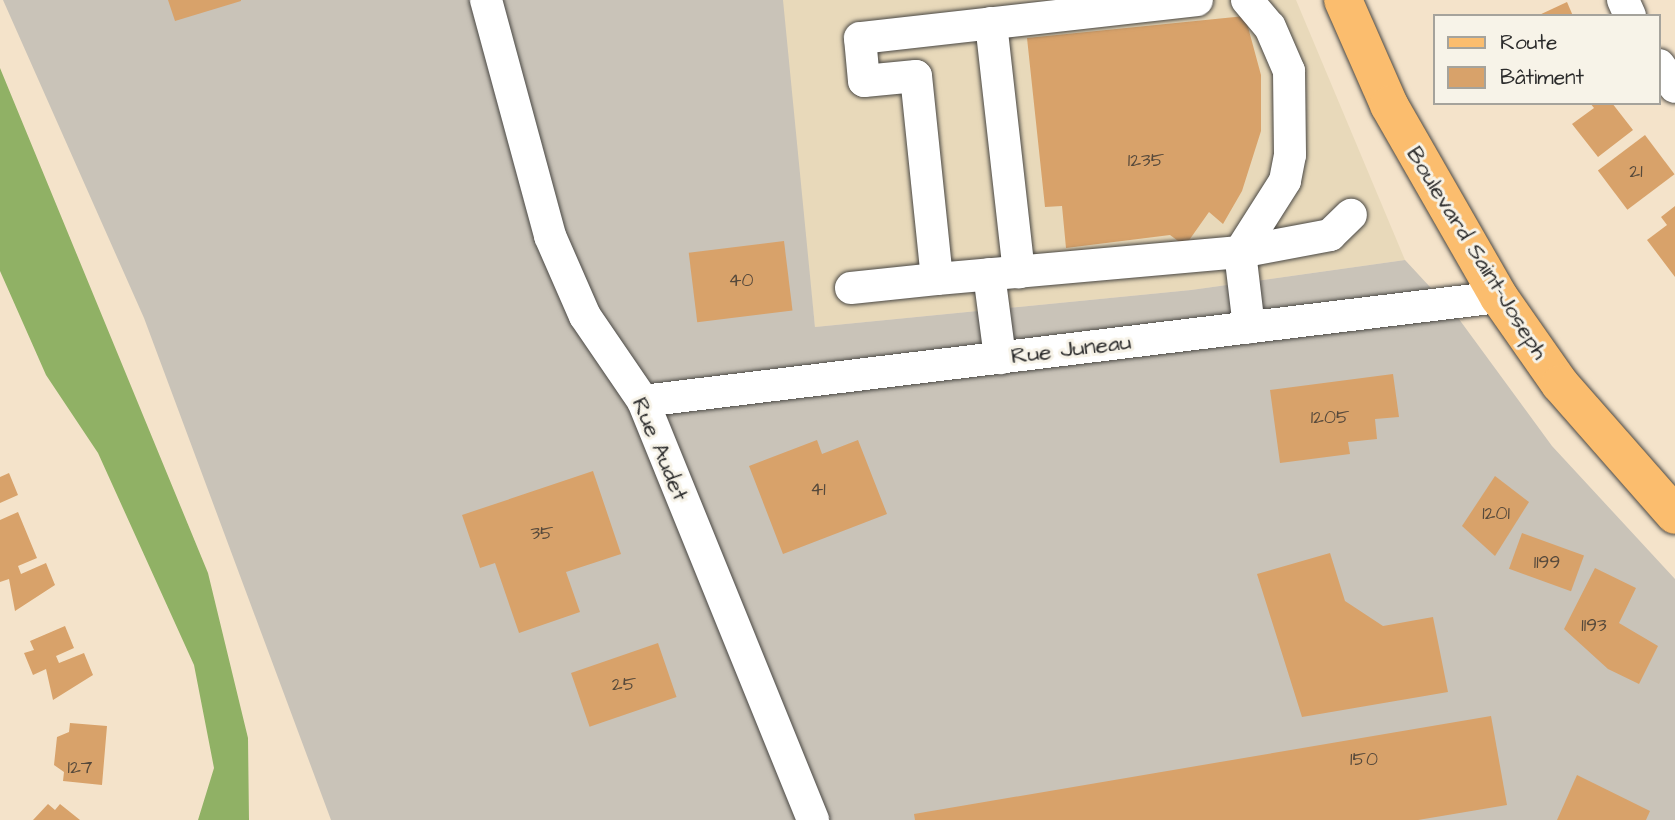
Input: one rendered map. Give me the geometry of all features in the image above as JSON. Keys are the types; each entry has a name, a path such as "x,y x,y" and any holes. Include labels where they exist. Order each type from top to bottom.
{"main road":[{"name":"Boulevard Saint-Joseph","path":"1343,0 1389,105 1499,297 1560,384 1675,515"}],"street":[{"name":"Rue Audet","path":"486,0 550,236 585,316 643,401 813,820"},
{"path":"937,279 916,76 864,81 860,37 1197,0"},
{"path":"1247,0 1270,27 1289,71 1290,155 1285,181 1240,252 1249,327"},
{"path":"991,23 1004,273 1000,358"},
{"path":"1661,68 1675,87"},
{"path":"850,288 1240,252 1330,235 1351,215"},
{"name":"Rue Juneau","path":"643,401 1499,297"}],"shaded area":[{"path":"3,0 783,0 815,327 1191,290 1405,260 1456,315 1552,446 1675,579 1675,820 331,820 144,318"},
{"path":"779,0 1296,0 1405,260 1191,290 815,327"}],"green space":[{"path":"0,68 208,573 248,738 249,820 198,820 214,768 194,665 98,453 46,375 0,271"}],"building":[{"path":"168,0 241,0 241,1 175,21"},
{"path":"1567,2 1572,14 1541,14"},
{"path":"1245,16 1261,75 1261,131 1242,191 1223,224 1209,212 1185,246 1170,235 1066,248 1062,206 1045,207 1027,38"},
{"path":"1592,105 1614,105 1633,130 1598,157 1572,124 1594,108"},
{"path":"1645,135 1674,174 1627,210 1598,171"},
{"path":"1675,206 1675,277 1647,240 1667,225 1661,217"},
{"path":"784,241 793,310 697,322 689,253"},
{"path":"1393,374 1399,417 1375,419 1377,439 1348,442 1350,454 1280,463 1270,390"},
{"path":"817,440 822,454 858,440 887,514 783,554 749,466"},
{"path":"593,471 621,554 566,572 580,612 519,633 495,563 480,568 462,515"},
{"path":"9,473 18,495 0,503 0,477"},
{"path":"1495,476 1529,502 1495,556 1462,526"},
{"path":"18,512 37,558 18,566 21,574 46,563 55,585 15,611 9,579 0,582 0,520"},
{"path":"1522,533 1584,556 1571,591 1509,569"},
{"path":"1330,553 1345,601 1383,626 1433,617 1448,692 1302,717 1257,574"},
{"path":"1595,568 1636,588 1619,623 1658,646 1639,684 1608,669 1564,629"},
{"path":"65,626 74,648 56,656 59,663 84,653 93,675 53,700 46,669 33,675 24,653 34,650 30,641"},
{"path":"658,643 677,697 590,727 571,673"},
{"path":"1491,716 1507,805 1418,820 915,820 914,814"},
{"path":"70,723 107,726 102,785 63,781 64,772 54,765 57,737 69,732"},
{"path":"1577,775 1650,811 1646,820 1557,820"},
{"path":"48,804 55,810 60,804 80,820 33,820"}]}
